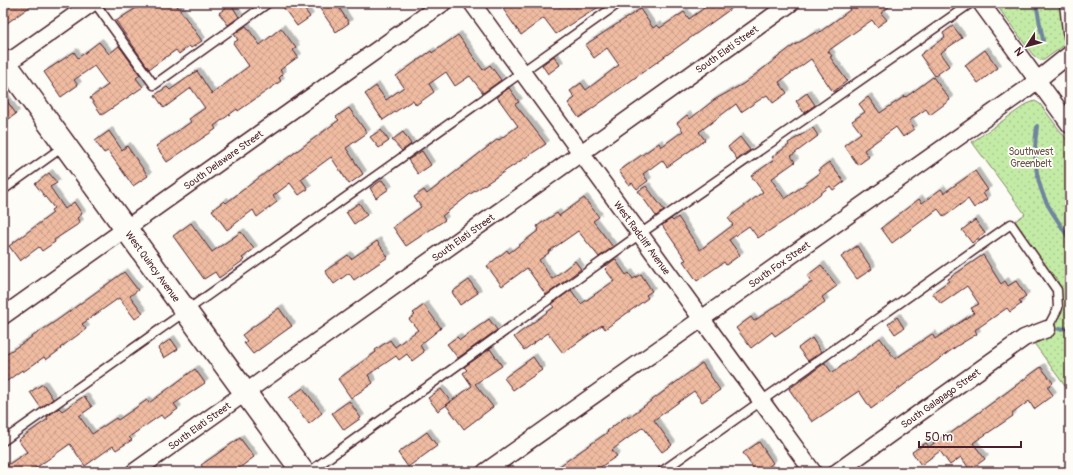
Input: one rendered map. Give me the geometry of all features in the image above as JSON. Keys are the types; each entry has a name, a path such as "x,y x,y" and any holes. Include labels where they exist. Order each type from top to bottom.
{"street":[{"path":"4,63 93,3"},
{"name":"South Delaware Street","path":"3,316 443,3"},
{"name":"West Radcliff Avenue","path":"472,3 813,472"},
{"name":"South Elati Street","path":"134,472 791,3"},
{"path":"981,3 1070,125"},
{"name":"South Fox Street","path":"485,472 1037,80 1070,54"},
{"name":"West Quincy Avenue","path":"4,63 66,145 303,472"},
{"name":"South Galapago Street","path":"837,472 1024,338 1047,329"}],"lane":[{"path":"93,3 154,85 268,3"},
{"path":"3,441 619,3"},
{"path":"309,472 640,234 971,3"},
{"path":"1064,3 1067,32 1070,41"},
{"path":"3,190 66,145"},
{"path":"661,472 1011,224 1057,290 1058,308 1047,329"}],"green space":[{"path":"995,3 1070,3 1070,41 1044,60 1040,60 1033,55"},
{"name":"Southwest Greenbelt","path":"1035,101 1040,104 1070,144 1070,393 1031,339 1047,329 1059,299 1011,224 1025,214 972,142 1027,104"}],"building":[{"path":"3,3 35,3 3,26"},
{"path":"144,3 175,3 202,41 191,48 189,46 179,54 176,50 149,69 116,21"},
{"path":"280,3 300,3 310,17 297,26"},
{"path":"316,3 336,3 349,23 336,32"},
{"path":"499,3 605,3 556,34 544,18 521,35"},
{"path":"711,3 739,3 579,118 568,103 575,98 570,91 581,83 586,90 619,65 607,48 594,58 585,45 640,9 653,28 657,25 660,28 684,12 689,19"},
{"path":"855,3 894,3 881,13 887,20 877,27 872,20 828,51 832,56 830,57 847,81 833,92 811,59 779,82 787,93 773,103 767,95 741,112 736,104 699,132 705,140 667,167 662,160 643,174 648,181 637,189 632,183 629,185 619,171 659,143 661,147 683,131 677,123 687,115 690,119 714,100 743,84 790,48 816,32 817,34 850,10 849,8"},
{"path":"231,4 239,17 228,25 219,13"},
{"path":"246,26 260,45 281,28 296,48 293,50 298,57 280,70 283,74 279,78 281,81 238,111 237,109 214,126 216,129 167,162 156,146 191,122 189,119 205,108 191,88 164,108 155,95 167,87 170,90 197,71 212,94 249,66 233,43 238,40 234,34"},
{"path":"953,26 962,38 940,53 949,66 935,76 920,55 945,37 943,33"},
{"path":"458,35 483,70 490,65 501,80 483,93 470,76 455,86 446,72 429,84 434,92 416,105 413,100 383,120 365,94 376,86 386,100 404,87 396,76 431,51 432,53"},
{"path":"99,42 109,54 119,46 140,75 136,78 143,87 102,115 90,98 108,85 94,66 74,80 78,85 61,97 44,72 74,52 78,58"},
{"path":"985,50 998,68 978,83 965,65"},
{"path":"554,56 560,65 548,74 542,65"},
{"path":"933,77 950,100 930,115 926,109 909,121 914,129 903,137 896,127 864,150 869,157 858,165 844,145 861,133 852,121 865,112 859,104 868,97 880,113 905,96 906,97"},
{"path":"509,88 519,102 515,104 546,144 469,195 442,216 445,220 406,246 393,227 421,207 414,197 424,190 427,194 498,139 499,140 518,126 497,97"},
{"path":"807,93 815,105 804,113 796,101"},
{"path":"3,95 16,114 3,123"},
{"path":"349,108 367,133 346,148 363,174 349,184 331,157 301,179 308,189 299,195 290,183 273,196 277,202 257,217 253,210 227,230 212,210 224,201 226,203 277,164 278,165 339,120 336,117"},
{"path":"813,128 818,136 791,156 795,162 771,179 785,199 820,173 818,170 829,162 844,182 833,190 830,186 795,214 758,238 749,226 729,240 740,255 726,265 724,262 697,281 683,261 686,260 662,225 671,219 673,221 678,217 700,250 733,225 728,218 763,192 751,176 774,160 772,157 789,145 788,143"},
{"path":"381,130 389,141 379,148 370,137"},
{"path":"109,131 122,150 127,146 148,176 133,186 108,151 104,153 95,141"},
{"path":"403,132 411,144 402,151 392,140"},
{"path":"740,137 750,150 737,159 728,147"},
{"path":"422,151 431,165 418,174 408,160"},
{"path":"975,171 988,190 983,193 987,199 974,208 968,199 944,217 938,209 892,243 881,228 919,199 922,203 941,189 944,193"},
{"path":"49,173 57,183 50,187 65,209 74,202 82,214 77,218 80,223 54,240 55,242 42,251 39,247 20,261 9,246 53,213 51,210 54,208 35,184"},
{"path":"382,180 389,189 376,198 370,188"},
{"path":"646,186 664,210 656,216 638,191"},
{"path":"584,198 599,217 593,221 613,247 599,257 578,231 539,260 552,279 575,261 581,269 546,295 527,268 502,286 487,266 507,250 509,253 539,230 537,226 557,213 559,216"},
{"path":"359,203 367,215 354,224 346,212"},
{"path":"975,220 985,233 972,243 962,230"},
{"path":"191,223 212,252 241,232 254,249 242,258 244,260 219,278 215,272 204,279 173,236"},
{"path":"377,241 388,257 354,280 349,273 334,284 325,271 348,255 351,259"},
{"path":"857,246 872,269 857,279 841,257"},
{"path":"983,255 1001,284 1005,281 1008,286 1016,281 1026,296 1019,301 1021,304 1010,312 1007,308 975,330 977,334 957,346 871,409 859,391 812,422 789,389 825,363 832,373 880,338 895,359 932,334 935,339 974,313 971,308 979,304 967,286 941,304 932,293 949,281 948,279"},
{"path":"615,259 626,275 629,273 633,279 641,274 652,291 646,295 648,298 605,329 602,325 563,353 548,333 524,350 514,337 554,307 552,304 571,290 581,304 614,281 605,269 607,267 606,266"},
{"path":"821,265 837,286 822,297 825,302 775,336 772,332 751,348 736,328 751,317 754,321 812,282 807,276"},
{"path":"124,272 138,290 130,296 143,313 135,319 119,298 82,324 86,329 60,348 61,349 46,360 44,357 23,372 22,370 3,384 3,356 56,321"},
{"path":"469,280 478,293 460,305 452,292"},
{"path":"424,305 441,328 420,345 424,352 412,361 407,354 399,360 396,356 368,375 373,383 351,398 338,379 376,352 375,350 390,340 395,347 418,330 409,319 415,315 413,313"},
{"path":"279,308 292,326 253,354 244,343 247,341 242,335"},
{"path":"897,317 904,328 895,334 888,324"},
{"path":"489,319 497,330 458,358 447,344 457,337 460,340"},
{"path":"812,338 821,352 808,361 798,348"},
{"path":"171,339 178,349 164,358 158,348"},
{"path":"490,349 502,366 475,384 493,407 464,429 446,405 472,386 463,373 467,370 464,367"},
{"path":"533,357 542,370 513,390 504,378"},
{"path":"702,363 720,390 702,402 694,391 654,420 672,445 662,452 643,427 612,450 617,456 593,472 551,472 608,432 607,431 627,416 628,418"},
{"path":"1041,367 1053,383 1047,387 1053,395 1034,409 1029,401 1012,414 1013,416 973,443 985,459 970,470 961,457 950,465 940,451 921,465 912,452 926,443 929,447 946,434 947,436"},
{"path":"195,369 205,383 174,404 178,409 164,419 161,415 129,437 132,440 116,450 113,446 85,466 70,444 30,472 3,472 3,468 27,452 18,440 48,419 47,417 59,408 62,411 84,396 92,407 79,416 92,434 116,418 118,420 147,400 149,403"},
{"path":"43,384 53,399 41,408 30,392"},
{"path":"303,388 322,413 309,424 289,398"},
{"path":"441,389 451,402 438,411 428,398"},
{"path":"349,401 361,418 344,430 332,413"},
{"path":"427,432 437,446 408,467 398,453"},
{"path":"240,438 254,457 234,472 206,472 201,465"},
{"path":"759,442 773,463 768,467 771,472 756,472 743,453"}],"waterway":[{"path":"1036,3 1043,40"},
{"path":"1037,126 1035,157 1038,178 1049,207 1070,241"},
{"path":"1059,329 1070,328"}]}
